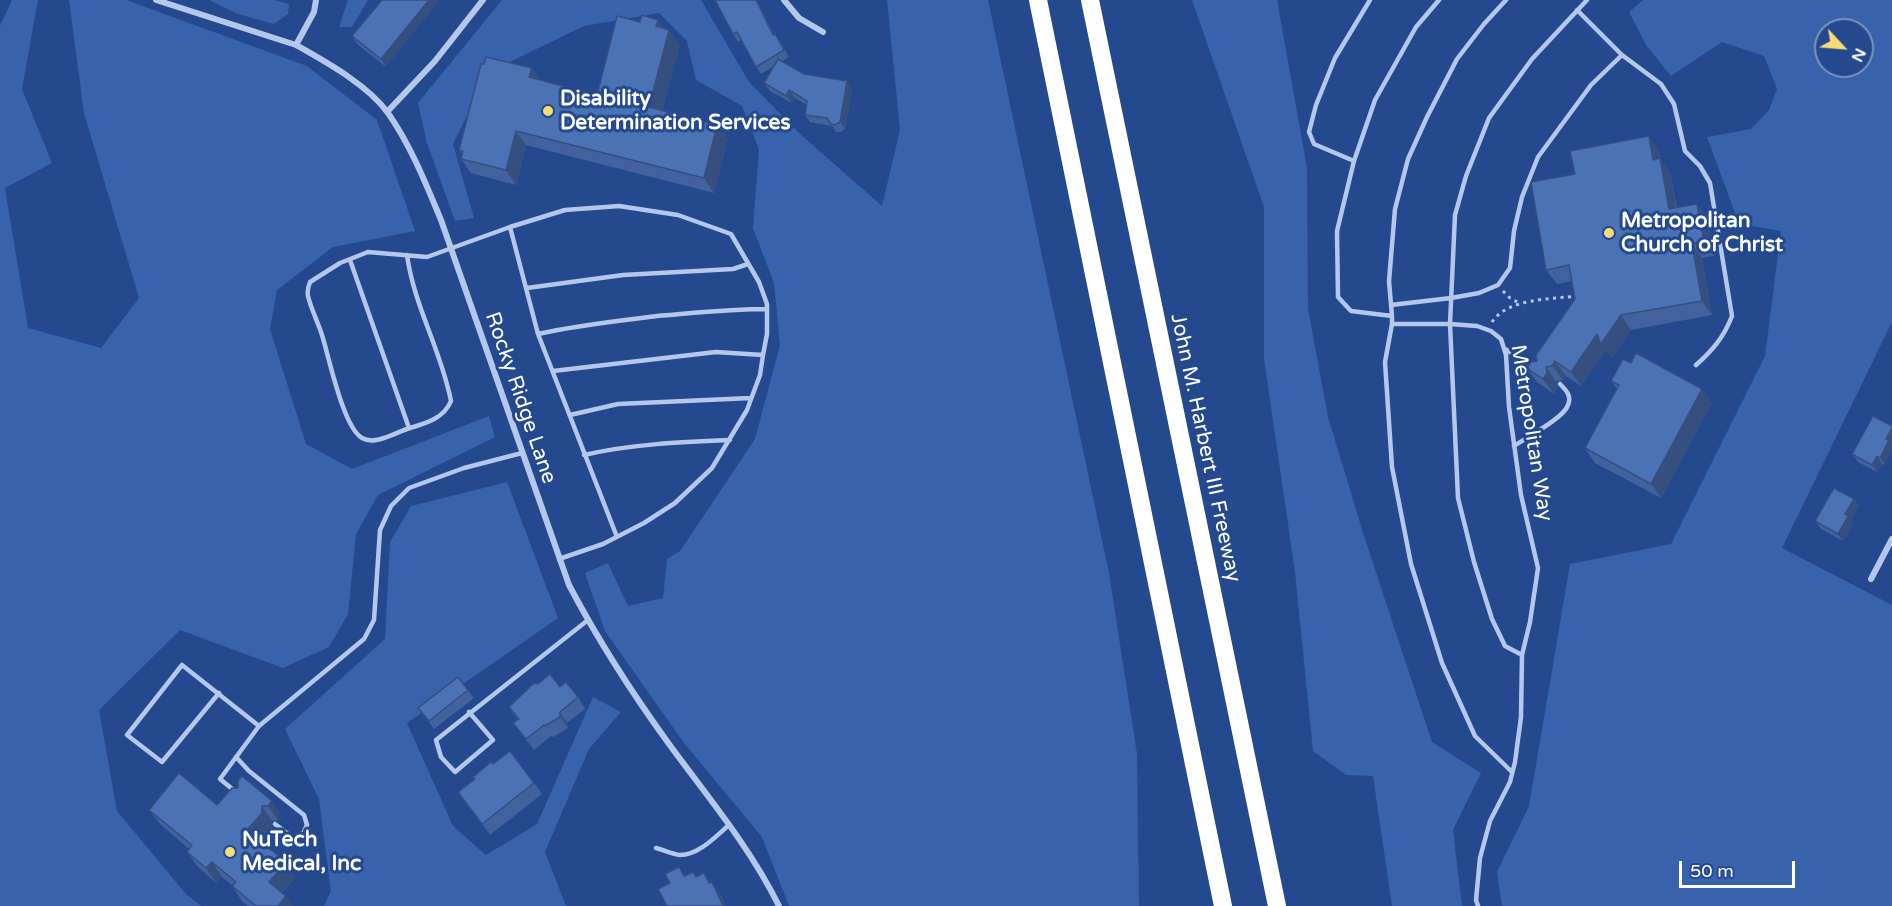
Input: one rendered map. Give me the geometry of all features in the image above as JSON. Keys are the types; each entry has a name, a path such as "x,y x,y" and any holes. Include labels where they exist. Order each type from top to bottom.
{"highway":[{"path":"1038,0 1223,906"},
{"name":"John M. Harbert III Freeway","path":"1090,0 1276,906"}],"street":[{"name":"Rocky Ridge Lane","path":"156,0 296,45 318,57 367,92 387,112 424,177 569,585 596,636 667,742 729,825 756,865 779,906"},
{"path":"296,45 314,12 316,0"},
{"path":"387,112 435,62 483,0"},
{"path":"784,0 799,18 823,32"},
{"path":"1871,579 1892,539"}],"lane":[{"path":"1354,161 1314,144 1308,132 1335,58 1370,0"},
{"path":"1392,316 1351,311 1338,297 1337,231 1354,161 1375,100 1416,27 1439,0"},
{"path":"1506,0 1457,59 1426,117 1408,159 1395,209 1389,281 1392,324 1385,362 1392,467 1411,564 1442,663 1475,736 1512,772"},
{"path":"1522,656 1505,646 1492,619 1474,562 1458,498 1450,324 1455,215 1466,176 1489,118 1532,58 1587,0"},
{"path":"1577,10 1622,55 1661,84 1674,104 1685,151 1700,166 1710,183 1732,316 1725,332 1712,350 1696,365"},
{"path":"1391,305 1479,293 1498,285 1510,268 1514,231 1522,197 1538,157 1591,85 1622,55"},
{"path":"407,255 411,282 435,345 451,401 440,416 370,441 360,437 351,427 307,293 310,282 340,263 368,252 407,255 427,257 450,247 565,210 619,206 678,215 731,234 759,282 767,309 767,334 760,375 747,410 712,468 675,503 644,523 603,544 559,559"},
{"path":"510,227 538,334 617,537"},
{"path":"350,260 409,428"},
{"path":"526,288 623,275 733,269 748,264"},
{"path":"538,334 644,318 731,309 767,309"},
{"name":"Metropolitan Way","path":"1392,324 1477,326 1487,329 1501,339 1505,349 1521,495 1538,568 1522,656 1521,717 1512,772 1510,782 1490,821 1480,858 1476,900 1478,906"},
{"path":"1505,349 1544,373"},
{"path":"553,371 716,352 763,355"},
{"path":"1514,446 1562,414 1568,406 1568,392 1560,384"},
{"path":"570,415 618,404 751,398"},
{"path":"584,455 612,449 660,444 730,440"},
{"path":"242,797 220,779 236,757 260,726 364,639 374,620 380,530 391,506 409,488 464,468 522,453"},
{"path":"469,712 493,740 454,772 441,757 436,740 469,712 588,620"},
{"path":"219,693 162,762 127,735 183,665 219,693 260,726"},
{"path":"236,757 249,771 304,814 307,825 303,836 292,837 275,824"},
{"path":"656,848 679,855 691,853 704,846 729,825"}],"path":[{"path":"1498,285 1510,298 1521,304"},
{"path":"1487,329 1495,317 1521,304 1582,295"}],"shaded area":[{"path":"12,0 38,0 22,89 52,163 5,188 28,328 101,348 139,298 84,113 69,0 126,0 307,66 377,120 415,231 333,247 277,290 270,329 306,444 352,469 489,416 495,437 378,495 356,534 348,614 329,647 283,668 180,630 99,710 117,811 186,894 201,906 0,906 0,26"},
{"path":"209,0 274,0 289,4 288,14 274,24 238,14"},
{"path":"348,0 368,0 352,27 339,27"},
{"path":"502,0 701,0 749,82 800,134 882,206 900,130 887,0 988,0 1109,573 1137,754 1139,906 789,906 762,837 684,743 605,631 585,573 608,563 628,606 663,598 667,559 680,551 755,439 780,345 774,283 753,228 759,149 742,106 696,80 687,41 659,13 584,26 489,72 453,144 474,218 455,221 427,143 418,103"},
{"path":"1192,0 1277,0 1307,168 1308,309 1328,417 1364,536 1432,742 1481,773 1453,830 1462,906 1392,906 1373,776 1346,775 1313,751 1295,572 1264,359 1264,207"},
{"path":"1643,0 1892,0 1892,322 1782,548 1892,605 1892,906 1502,906 1497,872 1529,806 1570,564 1671,544 1765,356 1781,231 1739,224 1707,137 1751,129 1769,110 1777,89 1764,56 1722,42 1671,76 1646,45 1629,12"},
{"path":"507,482 558,618 407,723 453,826 486,855 537,824 593,697 621,712 589,749 545,852 566,906 324,906 331,891 319,799 285,729 385,639 390,542 411,506"}],"building":[{"path":"382,0 429,0 381,59 352,36"},
{"path":"715,0 756,0 773,35 775,34 784,50 756,67 737,32 733,34"},
{"name":"Disability Determination Services","path":"642,15 658,20 656,26 669,30 649,107 717,125 704,178 516,131 506,170 461,159 463,151 459,150 481,64 484,64 486,57 532,68 529,77 597,95 617,16 640,22"},
{"path":"778,59 804,74 847,81 840,122 835,125 831,124 827,118 805,115 807,101 789,90 786,96 764,83"},
{"path":"1649,136 1653,160 1660,158 1669,209 1697,204 1704,241 1692,244 1702,301 1621,315 1601,344 1597,334 1571,372 1555,361 1552,366 1546,367 1547,373 1543,379 1527,368 1531,362 1537,361 1536,355 1575,299 1569,265 1546,270 1531,182 1575,174 1570,151"},
{"path":"1636,353 1702,389 1651,484 1585,448 1619,385 1611,381 1623,359 1631,363"},
{"path":"1873,416 1892,428 1880,458 1877,456 1872,465 1852,454"},
{"path":"1834,488 1854,499 1845,514 1848,516 1838,534 1815,521"},
{"path":"550,674 560,687 566,682 578,697 560,712 560,717 544,725 526,739 513,723 519,719 509,707 534,683 538,684"},
{"path":"458,677 468,690 429,721 418,708"},
{"path":"510,751 534,783 482,824 458,792 475,779 473,777 491,762 493,764"},
{"name":"NuTech Medical, Inc","path":"179,773 217,805 232,788 238,788 238,781 242,776 272,801 268,806 262,806 262,813 247,830 286,862 269,882 286,896 278,906 256,906 232,886 236,882 212,862 206,868 187,852 192,845 149,810"},
{"path":"679,867 684,876 693,872 696,877 704,873 709,883 712,882 723,906 667,906 658,889 670,883 665,874"}],"place":[{"name":"Disability Determination Services","path":"548,111"},
{"name":"Metropolitan Church of Christ","path":"1609,233"},
{"name":"NuTech Medical, Inc","path":"230,852"}]}
